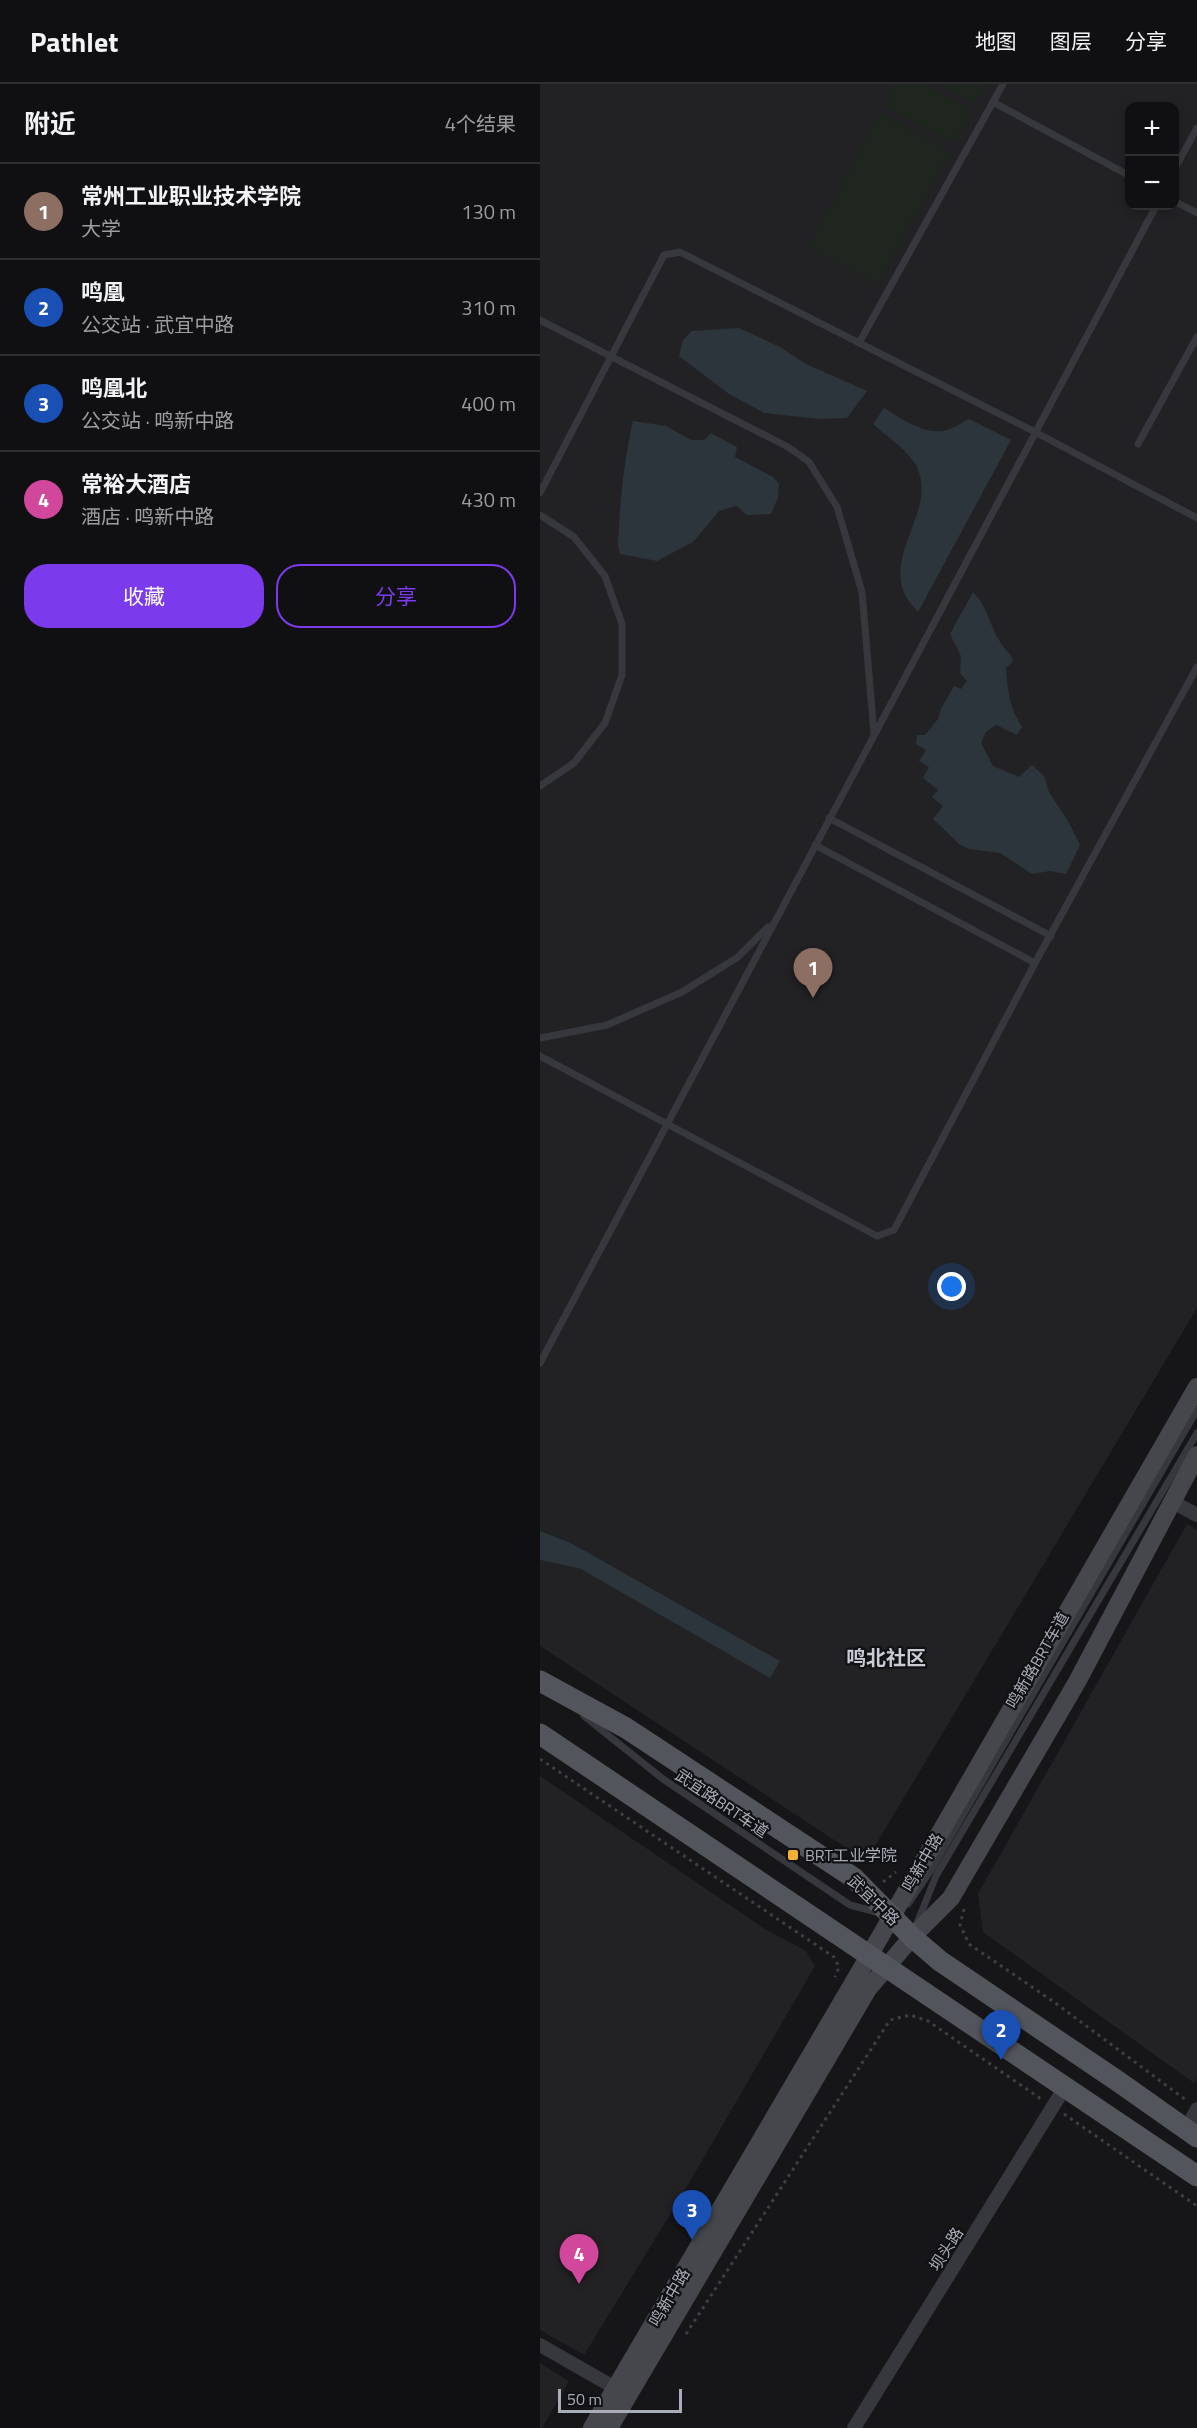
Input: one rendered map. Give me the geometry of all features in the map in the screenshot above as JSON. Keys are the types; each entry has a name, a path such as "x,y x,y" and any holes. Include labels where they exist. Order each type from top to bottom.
{"main road":[{"name":"鸣新中路","path":"592,2428 622,2392 878,1961 891,1916 1197,1388"},
{"name":"鸣新中路","path":"878,1961 912,1936 951,1898 1077,1682 1197,1455"},
{"name":"武宜中路","path":"546,1685 626,1728 854,1878 891,1916 946,1966 1191,2133"},
{"path":"540,1734 1197,2176"},
{"name":"鸣新中路","path":"609,2428 622,2392"}],"street":[{"path":"1171,1501 1197,1515"},
{"name":"坝头路","path":"854,2428 1065,2087"},
{"path":"1191,2133 1192,2105"},
{"path":"540,2345 622,2392"}],"lane":[{"path":"859,343 1003,84"},
{"path":"993,102 1125,173"},
{"path":"1179,161 1197,128"},
{"path":"1179,204 1197,213"},
{"path":"540,1363 1153,210"},
{"path":"540,493 664,255 680,252 1035,432 1197,518"},
{"path":"540,320 788,447 808,462 837,507 862,592 874,734"},
{"path":"1138,444 1197,337"},
{"path":"540,515 574,537 605,576 622,624 622,675 605,723 574,763 540,786"},
{"path":"540,1056 877,1236 894,1230 1035,963 1197,667"},
{"path":"829,818 1051,936"},
{"path":"815,845 1035,963"},
{"path":"540,1038 606,1024 682,992 738,957 775,921"},
{"name":"鸣新路BRT车道","path":"891,1916 901,1911 914,1896 933,1867 1197,1410"},
{"name":"鸣新路BRT车道","path":"912,1936 936,1876 1197,1433"}],"path":[{"path":"540,1759 834,1958 839,1967 834,1981"},
{"path":"874,1879 885,1882 894,1875 899,1867"},
{"path":"965,1907 960,1925 969,1944 1054,2001 1192,2105"},
{"path":"681,2343 890,2019 910,2015 928,2021 1197,2206"}],"shaded area":[{"path":"540,84 1197,84 1197,1308 866,1861 540,1646 540,1560 581,1569 780,1661 571,1543 540,1531"},
{"path":"896,84 924,84 972,110 954,143 884,106"},
{"path":"939,84 985,84 974,103"},
{"path":"880,113 950,151 878,284 808,247"},
{"path":"739,328 780,347 806,364 867,391 847,418 820,419 764,413 729,394 679,356 683,340 692,331"},
{"path":"884,408 922,429 947,430 969,419 1011,440 918,612 905,596 900,577 906,544 918,511 921,478 910,457 873,424"},
{"path":"633,421 666,426 691,440 704,440 711,433 737,447 735,457 773,477 779,484 778,497 771,514 747,515 737,506 719,511 693,542 657,561 620,554 618,543 621,499"},
{"path":"973,592 982,604 1004,648 1012,658 1013,661 1006,668 1009,692 1014,712 1022,727 1017,735 996,725 986,732 981,743 993,766 1019,777 1032,765 1044,776 1049,792 1080,845 1066,874 1050,871 1032,874 1000,853 969,849 959,844 933,819 943,806 932,797 938,790 923,778 929,767 919,761 926,750 916,744 917,735 925,735 938,719 954,686 961,689 967,681 960,673 961,656 950,634"},
{"path":"1187,1524 1197,1530 1197,2078 1194,2083 983,1932 978,1894"},
{"path":"540,1531 571,1543 780,1661 770,1678 581,1569 540,1560"},
{"path":"540,1776 765,1929 806,1951 815,1966 682,2195 584,2355 540,2330"},
{"path":"540,2363 569,2381 542,2428 540,2428"}],"place":[{"name":"常州工业职业技术学院","path":"813,998"},
{"name":"BRT工业学院","path":"793,1855"},
{"name":"鸣凰","path":"1001,2060"},
{"name":"鸣凰北","path":"692,2240"},
{"name":"常裕大酒店","path":"579,2284"}],"district":[{"name":"鸣北社区","path":"886,1657"}]}
